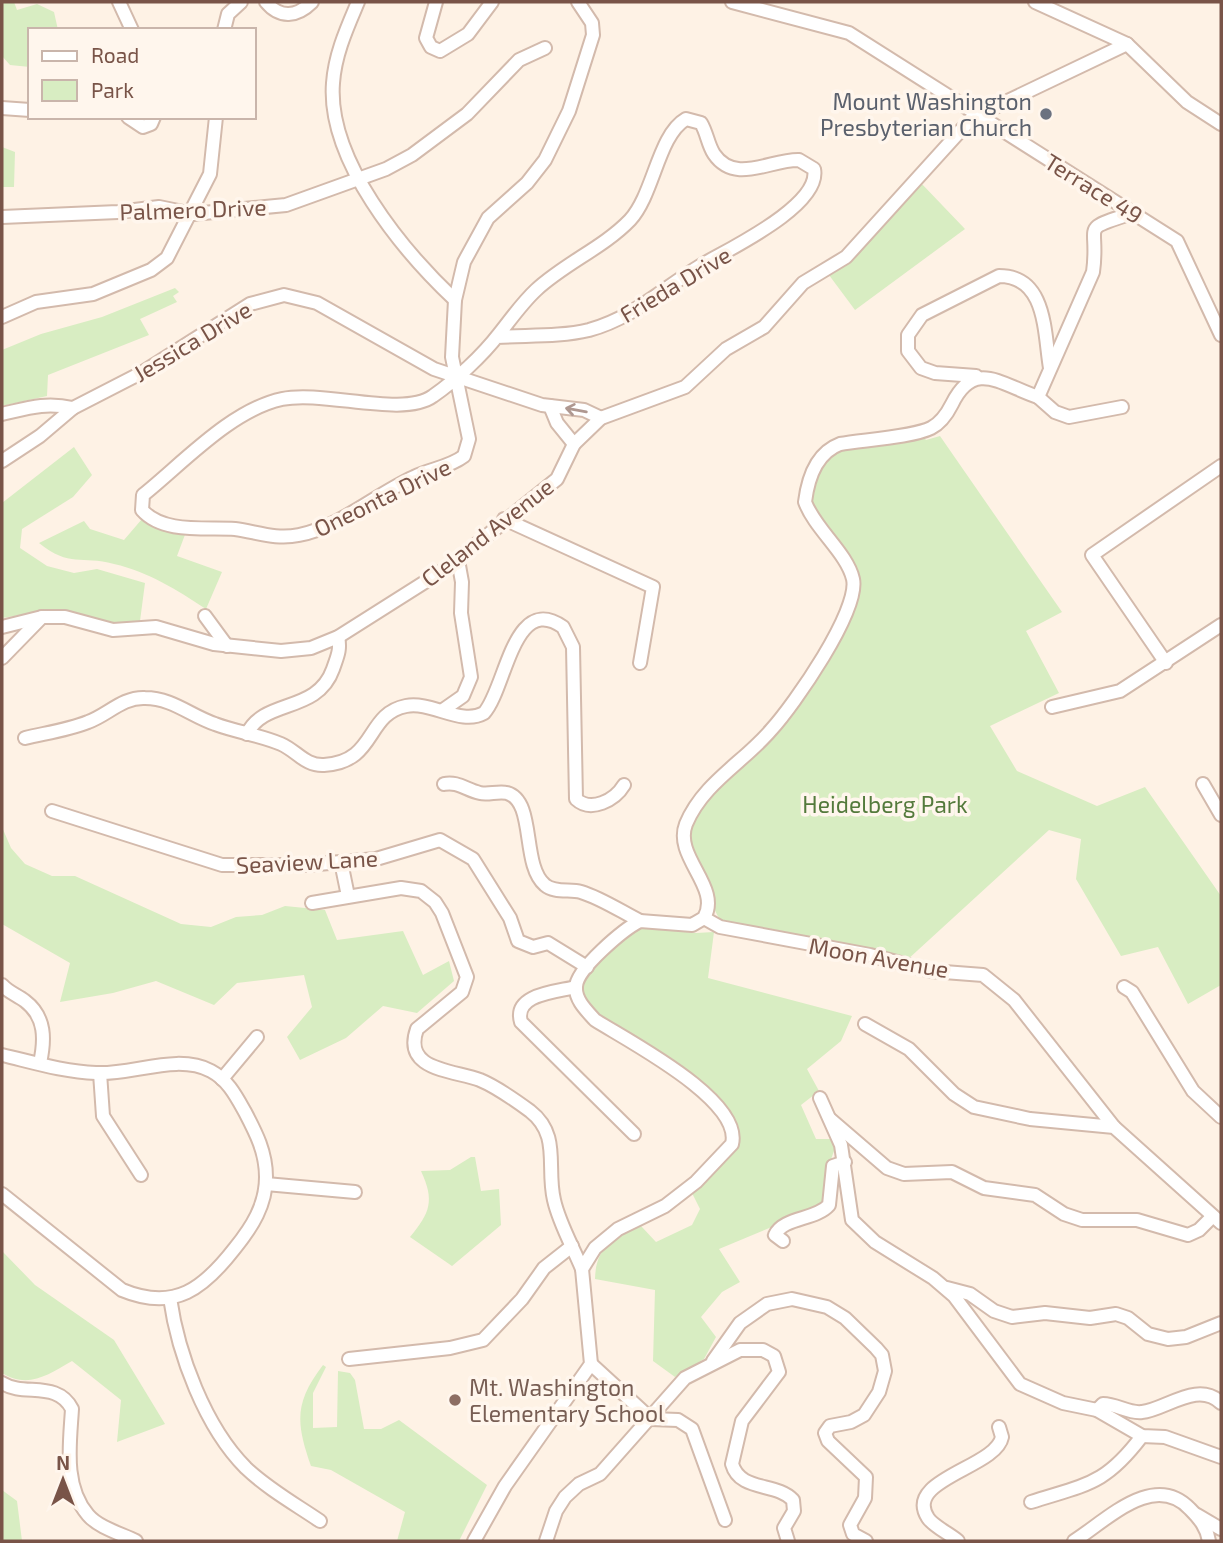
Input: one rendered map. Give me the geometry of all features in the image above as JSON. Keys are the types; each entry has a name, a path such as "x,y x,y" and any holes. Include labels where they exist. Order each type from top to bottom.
{"street":[{"path":"119,2 131,28"},
{"path":"224,28 228,14 241,2"},
{"path":"266,2 276,12 290,15 303,11 312,2"},
{"path":"358,2 338,55 333,86 339,137 358,177 412,257 455,300"},
{"path":"436,2 426,38 431,47 440,51 468,34 492,2"},
{"name":"Oneonta Drive","path":"456,376 432,397 411,405 311,396 264,404 234,421 143,495 140,505 145,513 156,520 185,527 235,529 282,537 311,532 411,478 464,456 469,439 456,376 452,357 455,300 464,262 479,231 499,207 537,173 569,111 593,35 592,23 578,2"},
{"name":"Terrace 49","path":"732,2 849,33 1177,241 1220,327"},
{"path":"1035,2 1127,44 1187,102 1221,124"},
{"name":"Cleland Avenue","path":"2,627 42,617 65,617 114,630 168,629 227,646 296,650 338,637 458,560 504,519 557,478 574,444 601,418 685,387 726,349 764,327 803,283 846,257 930,161 979,115 1127,44"},
{"name":"Palmero Drive","path":"2,217 118,212 159,206 192,214 286,205 386,169 412,155 467,114 519,60 545,48"},
{"path":"2,108 28,110"},
{"path":"131,119 141,127 151,124 153,119"},
{"path":"2,317 36,302 81,298 151,270 173,249 210,174 216,119"},
{"name":"Frieda Drive","path":"686,119 701,123 716,158 730,167 750,170 791,160 806,162 812,167 815,174 810,187 767,229 694,270 640,309 588,330 497,337 518,309 548,279 630,219 646,196 669,138 686,119"},
{"path":"1038,397 1093,272 1092,236 1096,225 1103,220 1133,213"},
{"path":"986,379 961,373 935,373 921,368 908,351 908,335 922,315 999,276 1017,277 1036,295 1050,368"},
{"name":"Jessica Drive","path":"2,461 40,436 73,408 143,372 250,304 284,296 317,303 435,369 550,406 584,410 601,418"},
{"path":"456,376 497,337"},
{"path":"443,784 463,785 486,794 508,793 515,798 523,809 528,850 542,882 554,889 582,892 640,920 692,925 704,918 708,899 683,841 685,826 709,788 771,731 802,691 852,601 852,573 815,523 806,502 815,465 827,449 840,444 930,429 943,419 965,382 978,377 1038,397 1055,412 1069,417 1122,407"},
{"path":"2,414 23,407 53,403 73,408"},
{"path":"550,406 557,423 574,444"},
{"path":"1166,663 1091,555 1221,466"},
{"path":"504,519 653,587 640,663"},
{"path":"443,710 463,696 471,677 461,614 462,582 458,560"},
{"path":"205,616 227,646"},
{"path":"2,658 42,617"},
{"path":"25,738 86,723 118,704 137,698 162,700 210,723 279,743 310,763 327,765 348,760 362,751 382,720 398,709 416,705 465,717 484,713 524,628 543,620 558,623 568,633 573,647 576,799 584,805 596,806 620,792 624,785"},
{"path":"1052,707 1120,691 1221,625"},
{"path":"247,734 253,723 280,709 308,700 325,686 340,649 338,637"},
{"path":"1203,784 1221,815"},
{"name":"Seaview Lane","path":"52,811 222,865 376,859 440,840 473,859 510,918 517,941 533,947 548,943 587,967"},
{"path":"341,862 348,897"},
{"path":"312,903 410,888 421,891 435,902 467,977 462,992 417,1029 414,1048 417,1056 434,1068 482,1081 541,1121 551,1143 553,1198 582,1269 591,1364 505,1486 474,1541"},
{"name":"Moon Avenue","path":"704,918 720,927 870,955 931,971 983,975 1014,1000 1114,1127 1217,1220"},
{"path":"582,1269 605,1238 665,1206 696,1182 728,1151 734,1138 732,1124 723,1111 699,1088 595,1020 584,1009 576,987 578,977 628,927 640,920"},
{"path":"2,985 27,1003 40,1018 44,1037 40,1063"},
{"path":"576,987 535,997 523,1004 519,1013 522,1023 634,1134"},
{"path":"1124,987 1132,992 1193,1091 1221,1117"},
{"path":"865,1024 909,1049 954,1094 974,1107 1030,1119 1114,1127"},
{"path":"222,1079 257,1037"},
{"path":"2,1055 100,1073 179,1064 202,1067 222,1079 235,1095 257,1135 265,1161 266,1184 254,1223 214,1274 194,1290 170,1298 144,1297 122,1290 2,1194"},
{"path":"100,1073 103,1116 141,1175"},
{"path":"820,1098 845,1162 849,1212 858,1227 946,1288 967,1310 1020,1384 1052,1399 1097,1410 1142,1436 1165,1437 1221,1457"},
{"path":"830,1119 887,1168 904,1174 952,1172 984,1188 1035,1195 1073,1218 1137,1220 1188,1235 1217,1220"},
{"path":"783,1241 775,1235 780,1228 818,1214 829,1205 833,1166 845,1162"},
{"path":"266,1184 355,1192"},
{"path":"349,1359 450,1348 483,1340 522,1299 544,1268 572,1246"},
{"path":"946,1288 970,1293 995,1311 1012,1317 1045,1313 1077,1318 1123,1315 1148,1334 1168,1339 1186,1337 1221,1323"},
{"path":"170,1298 180,1349 226,1444 265,1484 320,1521"},
{"path":"713,1361 748,1315 767,1304 792,1299 827,1307 845,1318 882,1355 885,1371 873,1402 857,1421 830,1426 825,1433 828,1441 866,1476 865,1498 850,1525 853,1534 866,1541"},
{"path":"546,1541 556,1511 565,1497 579,1484 600,1474 685,1378 731,1352 752,1349 770,1352 778,1361 777,1377 738,1430 732,1464 743,1480 786,1494 793,1500 794,1511 784,1528 788,1541"},
{"path":"591,1364 651,1419 678,1420 692,1429 725,1520"},
{"path":"2,1383 20,1389 47,1390 68,1401 72,1409 69,1470 82,1505 97,1522 136,1541"},
{"path":"1097,1410 1103,1404 1112,1404 1142,1412 1172,1400 1202,1395 1211,1396 1221,1403"},
{"path":"958,1541 928,1519 925,1508 927,1495 936,1483 974,1465 998,1447 1002,1437 999,1427"},
{"path":"1031,1502 1108,1474 1123,1462 1142,1436"},
{"path":"1074,1541 1152,1493 1175,1496 1204,1525 1209,1541"},
{"path":"1193,1512 1221,1529"}],"green space":[{"path":"2,2 14,2 17,10 37,4 54,12 58,28 28,28 28,67 10,65 2,56"},
{"path":"2,147 15,152 14,187 2,187"},
{"path":"920,182 965,229 855,310 829,275 849,263"},
{"path":"175,288 179,292 173,296 177,302 140,319 149,335 48,375 47,396 2,406 2,350 41,334 102,317"},
{"name":"Heidelberg Park","path":"923,436 926,440 940,436 1062,612 1026,631 1059,693 990,726 1017,771 1097,806 1145,787 1221,896 1221,985 1188,1004 1158,947 1121,956 1076,879 1081,839 1049,830 906,961 783,931 730,924 720,919 715,911 691,847 691,825 697,811 716,788 764,747 798,706 839,641 856,601 859,585 810,502 820,464 835,449"},
{"path":"74,447 92,475 73,497 22,529 20,548 47,566 74,573 97,569 145,583 140,621 110,623 57,609 2,618 2,503"},
{"path":"142,519 186,532 177,556 222,572 206,609 151,577 127,567 59,556 39,543 84,521 90,529 124,540"},
{"path":"2,827 11,848 25,864 52,876 75,876 181,924 211,927 236,917 262,915 285,906 325,910 337,940 403,931 423,975 449,961 454,981 417,1013 383,1006 346,1038 300,1060 287,1037 312,1007 304,975 237,983 214,1005 156,981 113,993 60,1002 70,963 2,924"},
{"path":"638,927 696,933 714,932 708,978 852,1016 841,1041 807,1069 819,1091 801,1105 816,1139 830,1139 835,1148 828,1168 828,1191 820,1207 719,1249 740,1282 722,1292 701,1317 716,1337 704,1359 675,1377 653,1361 655,1290 595,1279 596,1268 608,1245 631,1230 641,1226 656,1242 692,1225 700,1209 691,1191 737,1135 731,1117 718,1099 699,1082 607,1023 591,1011 586,1003 580,986 616,943"},
{"path":"475,1157 481,1191 499,1189 501,1225 452,1266 410,1237 422,1221 428,1206 428,1191 421,1171 450,1170"},
{"path":"2,1251 35,1285 114,1340 165,1424 117,1442 121,1400 72,1361 46,1375 29,1380 11,1378 2,1373"},
{"path":"323,1365 326,1367 313,1393 313,1428 337,1427 338,1371 350,1373 355,1380 364,1429 381,1429 399,1420 487,1485 459,1541 397,1541 405,1512 331,1470 311,1466 302,1437 300,1414 307,1391"},
{"path":"2,1490 17,1501 22,1541 2,1541"}],"place":[{"name":"Mount Washington Presbyterian Church","path":"1046,114"},
{"name":"Mt. Washington Elementary School","path":"455,1400"}]}
